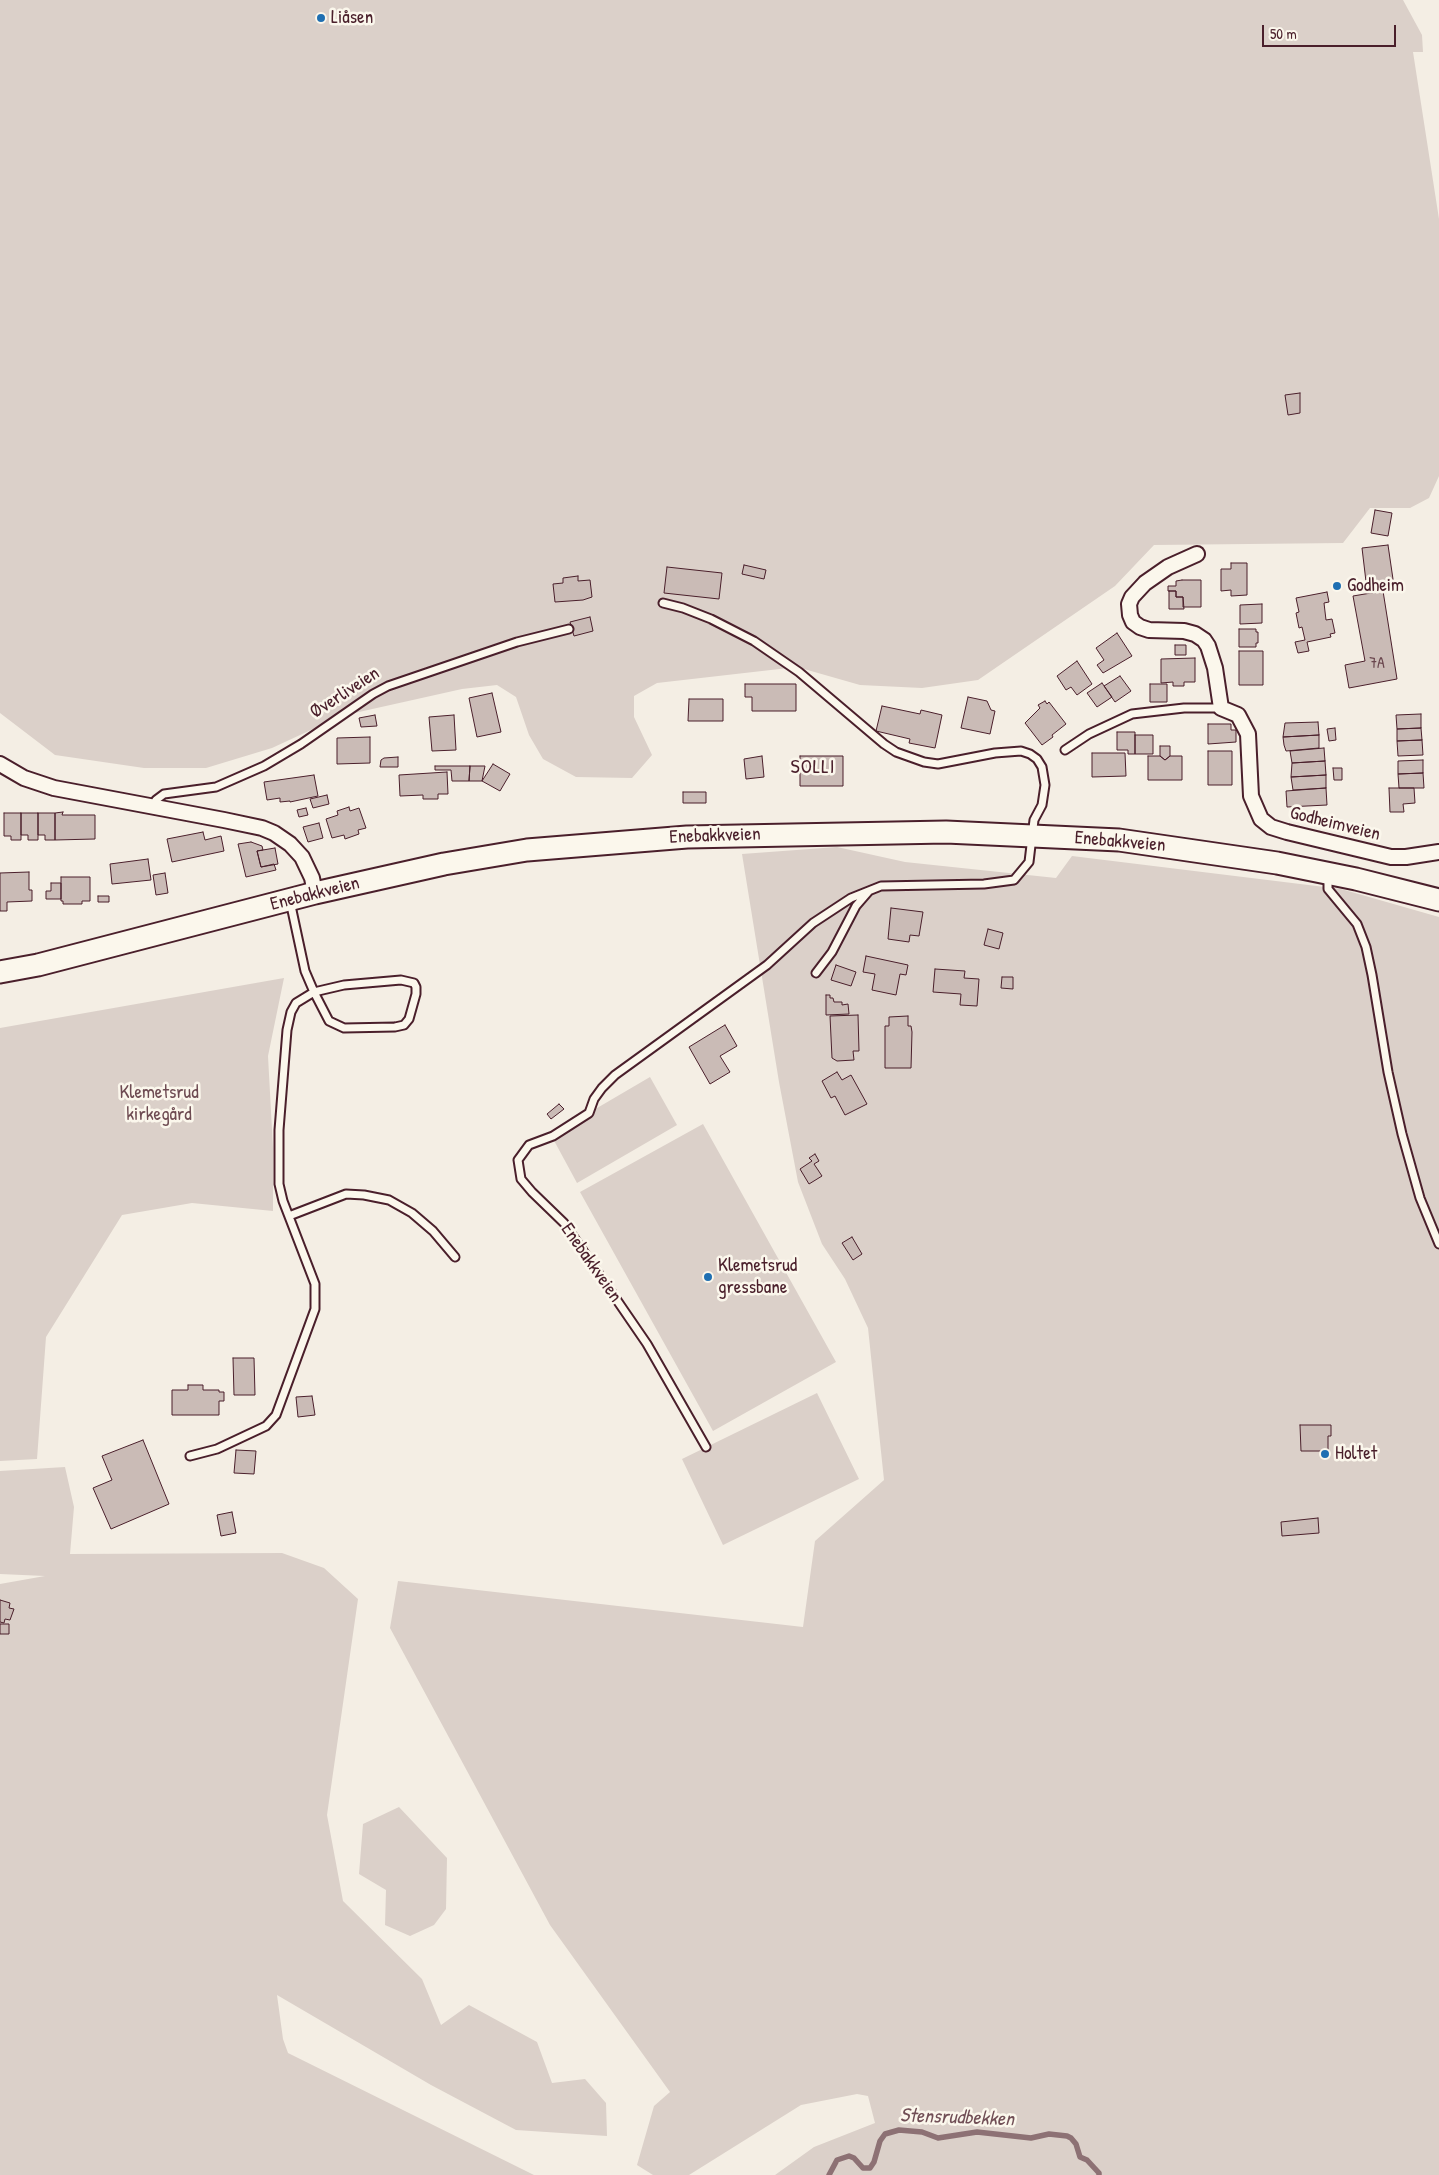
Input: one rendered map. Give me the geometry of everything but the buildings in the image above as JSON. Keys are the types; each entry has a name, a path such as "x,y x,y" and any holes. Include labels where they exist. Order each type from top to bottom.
{"main road":[{"name":"Enebakkveien","path":"0,972 47,963 315,893 444,864 526,850 644,839 736,835 929,832 1119,840 1277,863 1329,873 1439,900"}],"street":[{"path":"1198,554 1168,567 1145,584 1132,597 1129,604 1130,615 1133,622 1140,627 1149,630 1184,631 1195,634 1204,640 1208,646 1215,668 1222,708"},
{"name":"Godheimveien","path":"1222,708 1238,715 1244,722 1250,750 1251,796 1261,819 1271,827 1347,848 1391,857 1406,857 1439,852"},
{"path":"3,768 24,778 54,788 262,828 274,833 290,844 302,857 312,878 315,893"}],"lane":[{"path":"663,603 683,608 711,619 754,641 799,672 896,752 924,762 938,764 995,753 1021,751 1037,759 1042,767 1045,785 1042,805 1034,820 1029,862 1014,880 984,884 895,885 881,886 869,890 856,906 832,952 816,973"},
{"name":"Øverliveien","path":"153,807 156,800 164,794 216,787 264,766 301,744 373,694 388,686 516,642 569,628"},
{"path":"1064,750 1090,734 1132,714 1184,708 1222,708"},
{"path":"1329,873 1328,889 1357,924 1366,947 1388,1072 1402,1134 1420,1198 1439,1244"},
{"name":"Enebakkveien","path":"706,1447 647,1344 564,1222 532,1192 519,1174 518,1160 529,1145 553,1136 589,1113 594,1099 615,1075 767,965 813,923 851,898 869,890"},
{"path":"190,1456 217,1449 266,1426 276,1415 284,1399 312,1318 316,1297 312,1277 279,1184 278,1162 287,1030 291,1012 296,1003 314,992 344,985 401,980 414,983 416,994 409,1019 404,1025 395,1027 344,1028 336,1026 329,1021 314,992 305,971 289,900"},
{"path":"289,1216 346,1194 364,1195 388,1200 412,1213 433,1230 454,1257"}],"green space":[{"path":"0,0 1403,0 1422,35 1423,52 1413,52 1439,219 1439,476 1429,498 1410,508 1370,508 1343,543 1154,545 1115,586 978,680 922,688 860,685 797,667 657,683 634,696 634,717 652,755 632,778 576,777 543,759 529,735 516,697 497,685 462,689 341,716 272,748 206,768 144,768 55,755 0,713"},
{"path":"837,847 905,862 1056,878 1072,856 1341,889 1439,917 1439,2175 775,2175 814,2147 875,2123 868,2096 857,2094 801,2105 689,2175 653,2175 637,2165 654,2106 670,2092 550,1925 390,1628 398,1581 803,1627 815,1541 884,1480 868,1328 845,1279 822,1244 798,1182 779,1082 742,854"},
{"name":"Klemetsrud kirkegård","path":"284,978 268,1056 273,1148 273,1211 192,1203 122,1215 46,1337 37,1459 0,1461 0,1028"},
{"path":"650,1077 677,1125 577,1183 551,1135"},
{"name":"Klemetsrud gressbane","path":"703,1124 836,1362 713,1431 580,1192"},
{"path":"817,1393 859,1479 723,1545 682,1459"},
{"path":"65,1467 74,1507 70,1554 282,1553 324,1568 358,1599 327,1815 343,1901 422,1979 441,2025 469,2005 537,2042 552,2083 585,2079 606,2103 607,2136 516,2130 431,2085 277,1995 283,2039 288,2053 534,2175 0,2175 0,1584 45,1576 0,1574 0,1471"},
{"path":"399,1807 447,1858 446,1909 434,1925 410,1936 385,1925 386,1890 359,1874 363,1824"}],"waterway":[{"name":"Stensrudbekken","path":"829,2175 837,2160 849,2156 854,2158 863,2168 870,2168 874,2162 880,2141 885,2134 899,2130 922,2132 938,2138 977,2132 1031,2138 1049,2134 1067,2136 1076,2144 1080,2157 1087,2160 1099,2175"}],"place":[{"name":"Liåsen","path":"321,18"},
{"name":"Godheim","path":"1337,586"},
{"name":"Klemetsrud gressbane","path":"708,1277"},
{"name":"Holtet","path":"1325,1454"}],"district":[{"name":"SOLLI","path":"813,768"}]}
